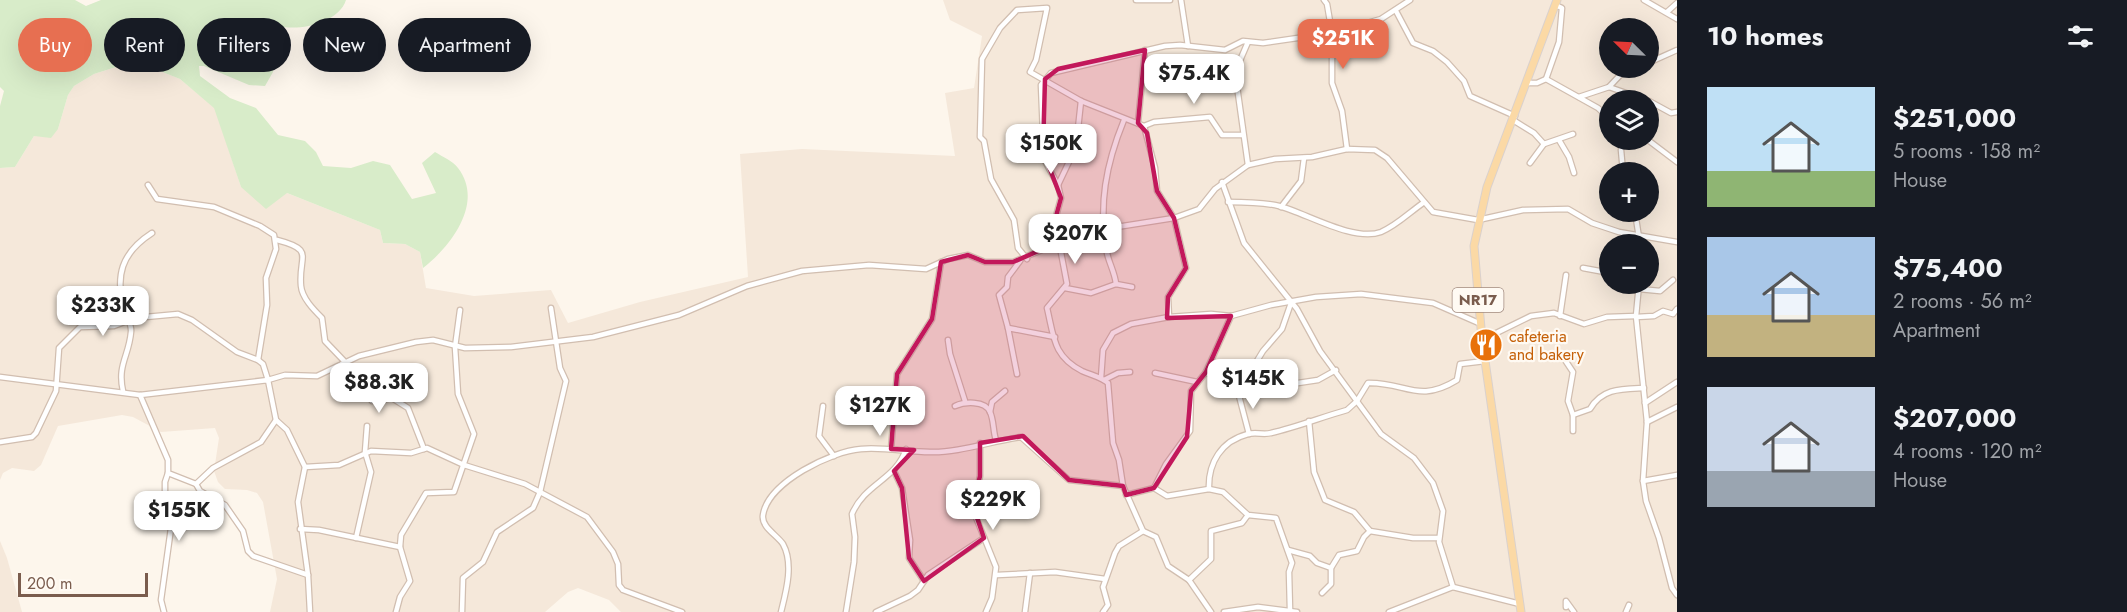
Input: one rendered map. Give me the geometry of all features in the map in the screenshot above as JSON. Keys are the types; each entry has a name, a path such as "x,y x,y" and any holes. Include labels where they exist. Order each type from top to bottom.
{"main road":[{"name":"NR17","path":"1521,612 1482,340 1474,256 1478,220 1487,187 1556,3"}],"street":[{"path":"1136,0 1170,0"},
{"path":"1181,0 1188,46"},
{"path":"1324,0 1327,4 1332,33 1331,75 1342,111 1347,149"},
{"path":"1065,288 1059,242 1053,233 1061,198 1058,184 1048,168 1043,151 1044,123 1041,96 1045,78 1058,69 1084,66 1145,50 1188,46 1225,50 1240,42 1263,44 1332,33 1381,18 1396,11 1410,0"},
{"path":"1644,0 1677,20"},
{"path":"1527,83 1537,83 1546,79 1559,42 1562,8 1556,3"},
{"path":"1667,12 1677,3"},
{"path":"1027,259 1018,248 1014,220 991,179 984,141 980,137 982,59 1000,28 1017,10 1047,8 1036,60 1030,72 1045,78 1081,101 1144,126 1154,122 1210,117 1222,135 1242,135"},
{"path":"1396,11 1413,43 1417,47 1433,51 1447,62 1464,81 1470,96 1514,118 1544,144"},
{"path":"1248,42 1234,72 1248,165"},
{"path":"1138,123 1145,50"},
{"path":"1659,58 1677,50"},
{"path":"1576,97 1610,87 1618,78"},
{"path":"1546,79 1599,108"},
{"path":"1610,87 1648,100 1671,113 1677,112"},
{"path":"1058,184 1076,147 1081,101"},
{"path":"1116,284 1103,228 1102,195 1124,120"},
{"path":"1144,126 1155,168 1157,191 1174,218 1186,268 1168,297 1169,317"},
{"path":"1530,163 1544,144 1573,134"},
{"path":"1559,140 1569,157 1574,173"},
{"path":"1659,148 1677,162"},
{"path":"0,378 123,391 140,395 268,380 285,375 317,376 380,350 416,342 433,340 455,347 511,346 593,337 679,315 747,286 802,271 869,265 926,268 968,255 991,263 1027,259 1059,242 1103,228 1174,218 1204,206 1222,182 1248,165 1275,159 1304,158 1347,149 1375,150 1387,158 1433,212 1478,220 1523,210 1568,209 1601,226 1632,234"},
{"path":"1281,207 1301,181 1304,158"},
{"path":"1222,182 1244,243 1291,303 1320,351 1381,434 1414,458 1433,483 1443,511 1439,537 1453,587"},
{"path":"148,185 157,199 214,207 260,226 274,235 277,240 297,245 302,252 300,287 314,310 322,318 325,341 374,403 392,398 408,408 424,449"},
{"path":"1228,202 1281,207 1355,232 1369,233 1390,227 1423,203"},
{"path":"123,391 120,365 127,352 131,330 123,306 119,280 121,268 127,257 152,233"},
{"path":"1659,239 1677,242"},
{"path":"258,360 267,305 266,278 277,240"},
{"path":"1017,374 999,295 1020,260"},
{"path":"891,449 897,374 932,319 941,262"},
{"path":"1583,268 1599,271"},
{"path":"1560,316 1566,275"},
{"path":"1659,291 1673,280"},
{"path":"1132,287 1116,284 1091,292 1065,288 1053,298 1047,308 1054,337 1059,354 1064,359 1108,384 1113,443 1126,495 1143,531 1156,537 1168,566 1189,580 1211,612"},
{"path":"1638,294 1636,317 1647,422 1643,482 1646,501 1670,575 1672,588 1677,595"},
{"path":"1102,379 1103,350 1113,333 1131,324 1169,317 1210,314 1231,316 1271,305 1329,295 1384,296 1433,303 1480,324"},
{"path":"1249,434 1238,392 1263,351 1282,329 1291,303"},
{"path":"462,612 463,578 483,562 497,532 530,511 540,492 566,381 560,368 552,308"},
{"path":"1482,340 1531,316 1554,313 1584,324 1607,317 1654,316 1663,311 1673,314 1677,309"},
{"path":"396,612 400,597 410,581 400,547 401,535 426,493 454,492 474,434 458,394 455,347 460,310"},
{"path":"0,442 32,437 36,433 50,408 57,383 59,348 76,329 114,326 128,320 178,314 192,320 237,352 263,364 276,420 287,430 304,467 298,501 300,530 308,575 310,612"},
{"path":"1154,488 1166,464 1190,431 1191,391 1206,372 1231,316"},
{"path":"1008,328 1054,337"},
{"path":"948,340 965,402"},
{"path":"1562,354 1573,372 1568,401 1573,416 1573,431"},
{"path":"1209,489 1208,477 1219,450 1228,443 1249,434 1272,433 1347,410 1357,401 1368,383 1418,393 1443,389 1457,380 1460,364 1485,361"},
{"path":"1238,392 1318,380 1336,370"},
{"path":"1102,379 1118,373 1130,372"},
{"path":"1206,372 1220,381"},
{"path":"1155,373 1197,382"},
{"path":"1645,403 1677,382"},
{"path":"1573,416 1590,409 1594,402 1609,391 1644,388"},
{"path":"996,440 990,412 992,402 1005,391"},
{"path":"140,395 168,460 165,509 171,528 161,600 164,612"},
{"path":"956,406 965,402 984,406 990,412"},
{"path":"823,405 819,436 834,456"},
{"path":"1647,422 1677,408"},
{"path":"196,484 213,468 261,442 276,420"},
{"path":"1309,421 1311,457 1323,496 1331,505 1354,512 1370,531 1413,538 1439,537"},
{"path":"356,538 370,482 370,464 365,452 367,426"},
{"path":"781,612 788,576 787,560 783,545 764,524 763,512 777,490 794,474 834,456 857,449 906,449 931,452 996,440 1025,438 1064,476 1076,483 1123,486"},
{"path":"980,443 980,476 973,506 997,575 986,612"},
{"path":"304,467 339,465 365,452 411,453 432,449 464,465 525,484 587,517 613,552 618,564 619,585 623,590 682,612"},
{"path":"846,612 854,562 855,537 852,514 865,493 902,463 906,449"},
{"path":"894,471 902,488 910,540 909,558 924,581"},
{"path":"168,473 196,484 200,491 225,505 235,515 243,531 248,551 253,556 308,575"},
{"path":"1643,482 1677,475"},
{"path":"1126,495 1154,488 1167,496 1209,489 1227,494 1248,514 1276,518 1292,563 1289,572 1290,610"},
{"path":"1189,580 1211,559 1211,531 1242,522 1248,514"},
{"path":"300,530 319,530 400,547"},
{"path":"1103,612 1108,605 1103,587 1119,546 1143,531"},
{"path":"1322,593 1331,584 1331,568 1339,555 1358,551 1364,537 1370,531"},
{"path":"876,612 910,596 928,575 984,538"},
{"path":"1288,550 1310,556 1317,563 1331,568"},
{"path":"997,575 1055,572 1105,579"},
{"path":"1025,612 1030,573"},
{"path":"1670,575 1677,574"},
{"path":"1389,612 1453,587 1520,604"},
{"path":"1566,607 1566,601 1574,612"},
{"path":"1626,612 1629,605"},
{"path":"1224,612 1258,607 1297,612"}],"highlighted area":[{"path":"1145,50 1138,123 1147,133 1157,191 1174,218 1186,268 1168,297 1167,318 1231,316 1206,372 1191,391 1187,437 1154,488 1126,495 1123,486 1069,480 1023,436 980,443 980,476 973,506 984,538 924,581 909,558 902,488 894,471 914,450 891,449 897,374 932,319 941,262 968,255 985,262 1013,262 1059,242 1053,227 1061,198 1043,151 1045,79 1058,69"}],"shaded area":[{"path":"943,0 1677,0 1677,612 621,612 609,600 578,588 568,592 545,612 270,612 277,579 263,502 257,493 225,489 218,482 214,471 219,438 215,428 161,432 133,417 122,415 58,426 41,465 34,471 12,468 3,473 0,480 0,168 15,167 34,136 58,129 68,95 74,86 94,74 104,71 162,72 180,79 215,108 241,187 287,193 380,230 383,243 405,244 420,252 426,288 474,296 551,290 568,323 640,302 748,277 740,154 802,149 955,156 945,93 974,88 982,36 950,20"},
{"path":"0,541 7,558 22,612 0,612"}],"green space":[{"path":"0,0 75,0 86,6 101,0 346,0 342,8 330,18 303,18 303,27 291,28 291,18 197,18 197,72 230,98 256,108 278,135 305,141 316,152 323,166 351,168 373,161 390,165 412,199 436,193 422,163 435,152 458,168 465,181 468,195 466,209 453,236 423,268 420,252 405,244 383,243 380,230 287,193 266,209 241,187 214,108 180,79 162,72 185,72 185,18 104,18 104,71 74,86 68,95 58,129 51,138 34,136 15,167 0,168 0,106 4,91 0,87"},
{"path":"218,72 273,72 265,86 249,85"}],"place":[{"name":"cafeteria and bakery","path":"1486,345"}]}
